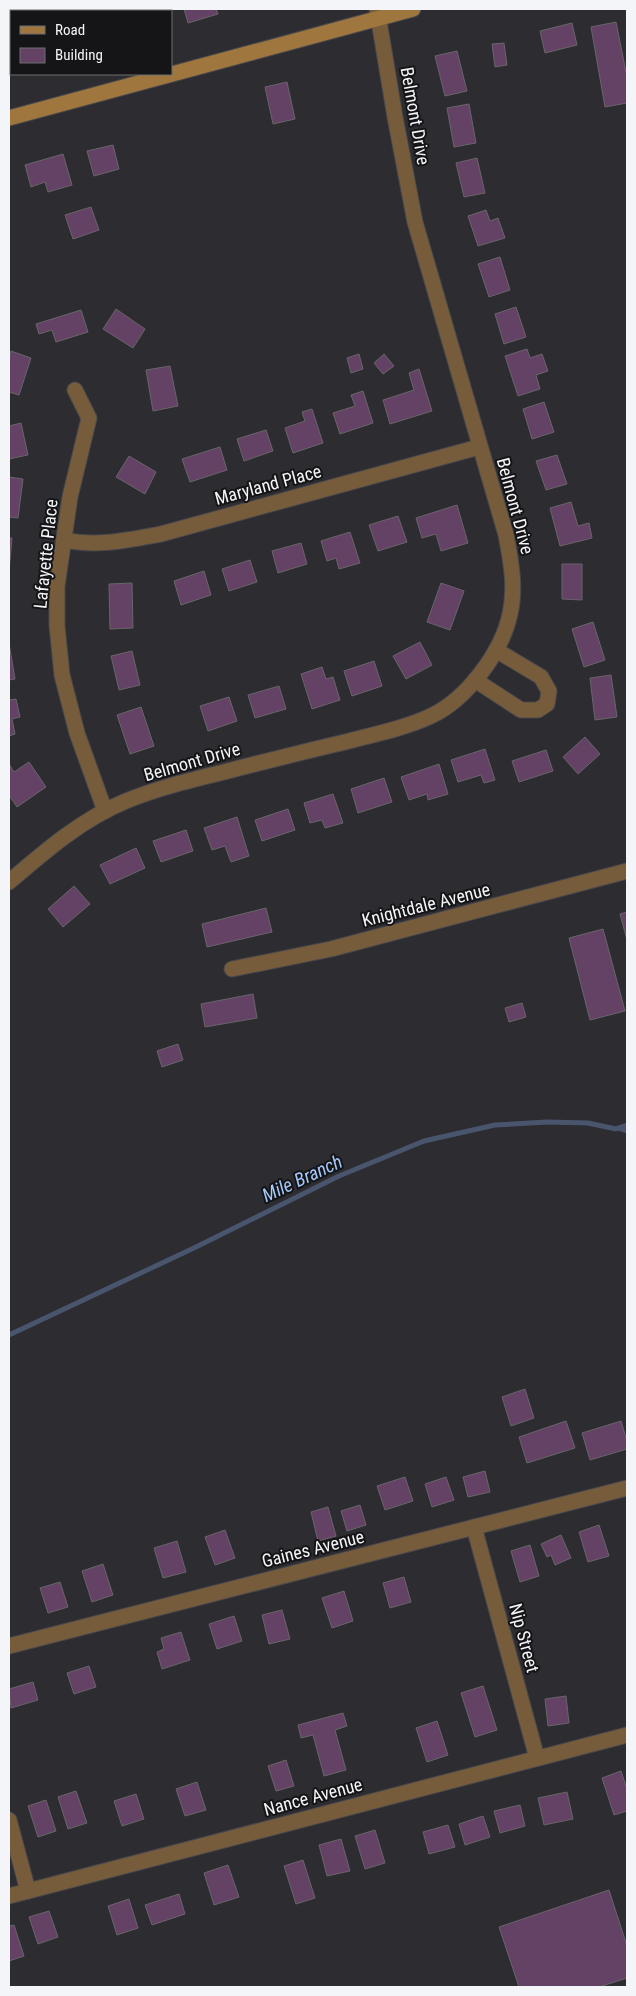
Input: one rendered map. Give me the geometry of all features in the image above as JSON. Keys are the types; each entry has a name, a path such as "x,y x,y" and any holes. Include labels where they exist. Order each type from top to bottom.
{"main road":[{"path":"172,72 378,13 413,9"},
{"path":"9,118 160,75"}],"street":[{"name":"Belmont Drive","path":"9,882 58,839 105,811 126,801 178,784 395,729 433,715 456,699 475,680 496,650 510,614 512,564 506,535 479,447 416,222 395,117 378,13"},
{"name":"Lafayette Place","path":"75,390 89,418 70,497 57,586 57,626 62,675 77,733 105,811"},
{"name":"Maryland Place","path":"64,540 81,544 107,543 161,534 479,447"},
{"path":"475,680 521,710 538,710 547,704 549,691 541,677 496,650"},
{"name":"Knightdale Avenue","path":"232,969 331,949 627,871"},
{"name":"Gaines Avenue","path":"9,1646 627,1488"},
{"name":"Nip Street","path":"474,1527 537,1758"},
{"name":"Nance Avenue","path":"9,1896 627,1735"},
{"path":"9,1820 28,1891"}],"building":[{"path":"9,9 20,9 10,10 9,59"},
{"path":"122,9 138,9 138,10 118,10"},
{"path":"184,9 216,9 218,14 188,23"},
{"path":"616,22 627,77 627,103 605,107 591,27"},
{"path":"572,23 577,45 545,53 540,31"},
{"path":"504,43 507,65 495,67 492,44"},
{"path":"457,51 467,91 445,96 435,56"},
{"path":"287,82 295,119 273,124 265,87"},
{"path":"469,104 476,143 454,147 447,108"},
{"path":"113,145 119,169 94,176 87,151"},
{"path":"63,154 72,185 48,192 45,182 31,187 25,165"},
{"path":"477,158 485,193 464,197 456,163"},
{"path":"91,207 99,230 73,239 65,215"},
{"path":"486,210 490,221 498,218 505,238 478,246 468,216"},
{"path":"500,257 510,290 489,297 478,264"},
{"path":"516,307 526,337 504,344 495,314"},
{"path":"116,309 145,329 133,348 103,329"},
{"path":"81,310 88,332 56,342 52,330 39,334 36,324"},
{"path":"527,349 530,358 542,354 548,371 536,375 540,389 518,396 505,356"},
{"path":"11,351 31,358 19,395 9,392 9,359"},
{"path":"359,354 363,369 351,373 347,358"},
{"path":"384,354 394,366 383,374 374,363"},
{"path":"170,366 178,406 153,411 146,370"},
{"path":"419,369 432,411 390,424 383,400 414,390 409,373"},
{"path":"363,391 373,423 340,434 333,413 355,406 351,395"},
{"path":"544,402 554,432 532,439 523,409"},
{"path":"312,409 323,443 293,453 285,428 305,421 302,412"},
{"path":"21,423 28,455 9,459 9,426"},
{"path":"266,430 273,451 244,461 237,439"},
{"path":"220,447 227,470 190,482 182,459"},
{"path":"557,455 567,484 546,490 536,461"},
{"path":"129,456 156,472 145,494 116,477"},
{"path":"9,477 23,479 18,518 9,517"},
{"path":"571,502 578,526 589,523 592,538 560,546 550,508"},
{"path":"457,505 468,543 441,551 436,534 422,538 416,518"},
{"path":"398,516 407,542 378,551 369,525"},
{"path":"350,532 360,563 339,569 336,558 327,561 321,541"},
{"path":"9,538 12,538 9,571"},
{"path":"301,543 307,564 278,573 272,551"},
{"path":"250,560 257,582 229,591 222,569"},
{"path":"562,564 582,564 582,600 562,599"},
{"path":"204,571 211,595 181,605 174,581"},
{"path":"132,583 133,628 110,629 109,584"},
{"path":"441,583 464,591 450,630 427,622"},
{"path":"593,622 605,660 584,667 572,629"},
{"path":"420,642 432,665 406,679 393,656"},
{"path":"9,643 15,679 9,680"},
{"path":"132,651 140,685 119,690 111,656"},
{"path":"374,661 382,686 352,696 344,671"},
{"path":"322,667 326,679 333,677 340,700 312,709 301,674"},
{"path":"611,675 617,717 595,720 590,678"},
{"path":"279,686 286,709 255,718 248,695"},
{"path":"229,697 237,721 208,731 200,706"},
{"path":"16,699 20,717 12,719 15,734 9,736 9,700"},
{"path":"141,707 154,746 130,754 117,715"},
{"path":"585,737 600,754 578,774 563,757"},
{"path":"485,749 495,780 484,783 481,775 458,782 451,760"},
{"path":"546,750 553,771 519,782 512,761"},
{"path":"29,762 46,787 17,807 9,795 9,764 14,772"},
{"path":"439,764 448,794 428,800 427,794 409,800 401,777"},
{"path":"384,778 392,802 358,813 351,789"},
{"path":"333,794 343,823 325,828 322,820 310,823 304,803"},
{"path":"288,809 295,830 262,841 255,820"},
{"path":"237,817 249,856 231,862 225,846 212,850 204,828"},
{"path":"186,830 193,851 161,862 153,841"},
{"path":"136,848 145,868 110,884 100,865"},
{"path":"74,886 90,904 63,927 48,909"},
{"path":"266,908 272,932 207,947 202,924"},
{"path":"627,912 627,940 620,914"},
{"path":"603,929 625,1011 590,1020 569,938"},
{"path":"253,994 257,1018 205,1027 201,1004"},
{"path":"522,1003 526,1017 509,1022 505,1008"},
{"path":"178,1044 183,1060 162,1067 157,1051"},
{"path":"525,1389 534,1418 511,1426 502,1397"},
{"path":"566,1421 575,1448 527,1463 519,1437"},
{"path":"621,1421 627,1441 627,1449 590,1460 582,1433"},
{"path":"485,1471 490,1492 468,1497 463,1477"},
{"path":"405,1477 413,1501 385,1510 377,1486"},
{"path":"446,1477 454,1500 432,1507 425,1484"},
{"path":"360,1505 366,1525 347,1531 341,1511"},
{"path":"328,1507 336,1536 318,1541 311,1512"},
{"path":"599,1525 609,1556 588,1562 579,1532"},
{"path":"225,1530 235,1558 215,1565 205,1537"},
{"path":"561,1535 571,1558 555,1565 551,1555 547,1557 541,1544"},
{"path":"177,1541 186,1572 163,1578 154,1548"},
{"path":"530,1545 539,1576 520,1582 511,1551"},
{"path":"103,1564 113,1595 92,1602 82,1571"},
{"path":"404,1577 411,1602 390,1608 383,1583"},
{"path":"60,1582 68,1607 48,1613 40,1588"},
{"path":"344,1591 353,1621 332,1628 322,1598"},
{"path":"282,1610 290,1639 269,1644 262,1615"},
{"path":"234,1616 242,1641 217,1649 209,1624"},
{"path":"181,1632 190,1660 162,1669 157,1652 164,1649 161,1638"},
{"path":"89,1666 96,1687 74,1694 67,1673"},
{"path":"33,1682 38,1700 11,1708 9,1689"},
{"path":"483,1686 497,1730 475,1737 461,1693"},
{"path":"566,1696 569,1723 548,1726 545,1699"},
{"path":"343,1713 347,1726 335,1730 346,1770 324,1776 313,1735 301,1738 298,1725"},
{"path":"437,1721 448,1755 427,1762 416,1728"},
{"path":"286,1760 294,1786 276,1791 268,1766"},
{"path":"621,1771 627,1789 627,1811 614,1815 602,1778"},
{"path":"197,1782 206,1810 185,1816 176,1789"},
{"path":"76,1791 87,1823 68,1829 58,1797"},
{"path":"567,1792 573,1819 544,1825 538,1798"},
{"path":"136,1794 144,1819 122,1826 114,1801"},
{"path":"46,1800 56,1831 38,1837 28,1806"},
{"path":"520,1805 525,1826 500,1833 494,1811"},
{"path":"483,1816 490,1837 465,1845 459,1824"},
{"path":"448,1825 455,1847 429,1854 423,1832"},
{"path":"375,1830 385,1863 365,1869 355,1836"},
{"path":"341,1839 350,1871 327,1876 319,1845"},
{"path":"303,1860 315,1898 296,1904 284,1866"},
{"path":"228,1865 239,1897 214,1905 204,1873"},
{"path":"609,1890 627,1946 627,1978 599,1987 519,1987 499,1927"},
{"path":"179,1894 185,1914 152,1925 145,1905"},
{"path":"129,1899 138,1928 117,1935 108,1906"},
{"path":"49,1911 58,1937 38,1944 29,1917"},
{"path":"14,1925 24,1956 9,1961 9,1926"}],"waterway":[{"name":"Mile Branch","path":"9,1335 196,1247 339,1176 424,1141 495,1125 547,1122 588,1123 616,1129 627,1125"},
{"name":"Mile Branch","path":"618,1128 627,1131"}]}
